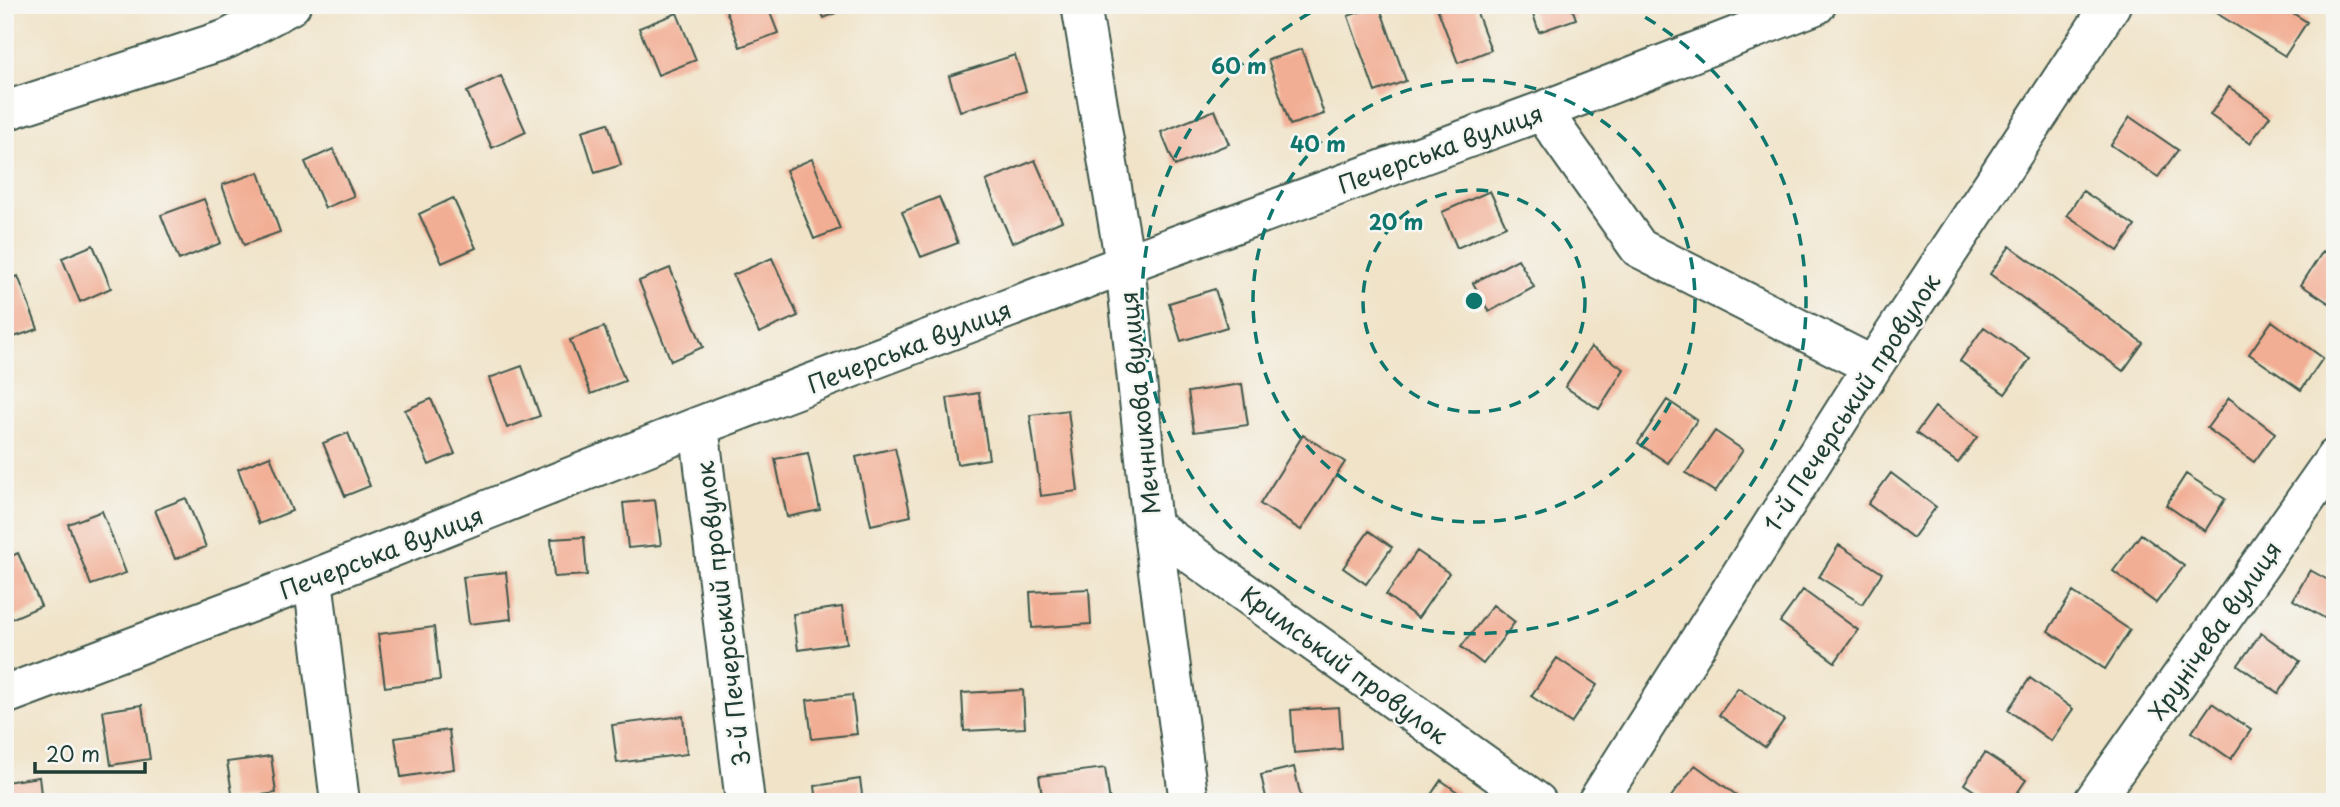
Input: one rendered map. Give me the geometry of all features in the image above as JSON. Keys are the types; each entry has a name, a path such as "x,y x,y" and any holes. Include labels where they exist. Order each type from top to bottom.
{"street":[{"path":"5,111 227,39 291,5"},
{"name":"Мечникова вулиця","path":"1081,5 1125,264 1152,526 1189,802"},
{"name":"Печерська вулиця","path":"5,695 313,579 699,426 1125,264 1542,111 1816,5"},
{"name":"1-й Печерський провулок","path":"1597,802 1873,366 2111,5"},
{"path":"1542,111 1639,248 1873,366"},
{"name":"3-й Печерський провулок","path":"699,426 745,802"},
{"name":"Хрунічева вулиця","path":"2094,802 2335,458"},
{"name":"Кримський провулок","path":"1152,526 1537,802"},
{"path":"313,579 341,802"}],"building":[{"path":"724,5 767,5 778,33 740,47"},
{"path":"818,5 854,5 824,18"},
{"path":"1379,5 1406,81 1375,92 1348,16"},
{"path":"1436,5 1474,5 1491,50 1458,63"},
{"path":"1530,5 1571,5 1576,19 1539,32"},
{"path":"2217,5 2280,5 2307,22 2285,56 2213,11"},
{"path":"677,13 696,60 658,75 639,28"},
{"path":"1302,49 1324,114 1290,125 1268,60"},
{"path":"1015,55 1026,91 960,111 949,76"},
{"path":"501,76 526,132 492,148 467,92"},
{"path":"2229,87 2270,116 2250,143 2210,115"},
{"path":"1215,110 1229,144 1175,166 1161,132"},
{"path":"2130,117 2178,150 2158,177 2111,145"},
{"path":"608,123 621,165 595,173 582,131"},
{"path":"333,149 354,196 325,208 305,162"},
{"path":"812,159 840,229 814,239 786,170"},
{"path":"1035,160 1062,221 1012,243 986,181"},
{"path":"259,172 280,232 244,245 222,185"},
{"path":"1490,191 1506,226 1457,248 1442,212"},
{"path":"2083,191 2135,226 2118,251 2067,215"},
{"path":"939,197 958,243 921,257 902,212"},
{"path":"453,198 476,248 442,263 419,214"},
{"path":"204,199 221,243 179,260 161,215"},
{"path":"93,245 111,288 80,302 62,258"},
{"path":"2010,246 2143,343 2123,371 1990,274"},
{"path":"2323,251 2335,258 2335,307 2301,285"},
{"path":"772,258 798,316 759,333 733,275"},
{"path":"1518,259 1534,287 1489,312 1473,283"},
{"path":"670,268 703,347 671,361 639,281"},
{"path":"18,276 38,329 5,340 5,281"},
{"path":"1215,289 1227,327 1181,341 1169,303"},
{"path":"2272,321 2323,358 2301,390 2249,354"},
{"path":"604,327 625,381 591,394 570,340"},
{"path":"1984,327 2030,359 2005,394 1960,361"},
{"path":"1591,347 1624,369 1599,409 1565,387"},
{"path":"522,366 540,416 507,428 489,378"},
{"path":"1242,384 1248,425 1194,432 1188,392"},
{"path":"979,393 989,459 957,464 947,398"},
{"path":"2229,398 2275,433 2254,462 2207,428"},
{"path":"431,399 455,454 429,465 405,410"},
{"path":"1667,400 1697,420 1668,463 1638,443"},
{"path":"1935,407 1977,437 1958,463 1916,433"},
{"path":"1068,410 1078,491 1041,496 1030,415"},
{"path":"1715,431 1743,450 1715,492 1686,473"},
{"path":"348,433 370,486 345,496 323,443"},
{"path":"1303,435 1345,462 1301,530 1260,504"},
{"path":"895,448 911,516 871,525 856,457"},
{"path":"808,453 820,510 787,517 775,459"},
{"path":"270,456 292,511 259,524 238,469"},
{"path":"1891,473 1936,507 1913,538 1868,504"},
{"path":"2186,474 2225,499 2205,531 2166,505"},
{"path":"186,498 206,547 175,559 155,510"},
{"path":"655,500 661,545 628,548 623,503"},
{"path":"102,511 126,573 91,585 68,524"},
{"path":"1369,531 1392,547 1366,584 1343,568"},
{"path":"2141,534 2184,566 2156,603 2113,571"},
{"path":"584,537 587,575 554,577 551,539"},
{"path":"1839,545 1882,573 1862,604 1819,577"},
{"path":"1417,551 1449,573 1418,618 1386,595"},
{"path":"18,553 41,606 11,619 5,606 5,559"},
{"path":"2310,570 2335,584 2335,624 2293,600"},
{"path":"506,572 511,619 469,624 463,577"},
{"path":"1089,589 1091,624 1032,628 1030,592"},
{"path":"1803,590 1858,630 1835,662 1780,622"},
{"path":"2073,592 2130,630 2105,669 2048,631"},
{"path":"1493,605 1515,622 1483,664 1461,647"},
{"path":"842,607 847,643 798,650 793,614"},
{"path":"434,627 440,680 385,687 378,634"},
{"path":"2261,633 2300,661 2278,693 2238,665"},
{"path":"1557,658 1597,685 1571,723 1531,696"},
{"path":"2030,678 2073,709 2051,741 2008,710"},
{"path":"1738,688 1784,720 1765,747 1719,715"},
{"path":"1023,690 1025,728 964,731 962,693"},
{"path":"852,695 857,734 812,739 807,700"},
{"path":"2212,703 2251,730 2231,759 2192,732"},
{"path":"142,705 150,759 111,765 103,711"},
{"path":"1339,707 1342,749 1294,753 1291,710"},
{"path":"683,716 687,754 617,763 612,725"},
{"path":"449,730 454,769 401,777 395,738"},
{"path":"1985,753 2026,780 2011,802 1991,802 1964,784"},
{"path":"271,756 276,793 233,799 227,762"},
{"path":"1695,765 1746,802 1675,802 1670,798"},
{"path":"1294,767 1302,802 1267,802 1261,775"},
{"path":"1105,768 1110,802 1043,802 1039,776"},
{"path":"39,777 42,802 5,802 5,782"},
{"path":"860,779 863,802 817,802 815,786"},
{"path":"1441,780 1471,802 1426,802"}]}
